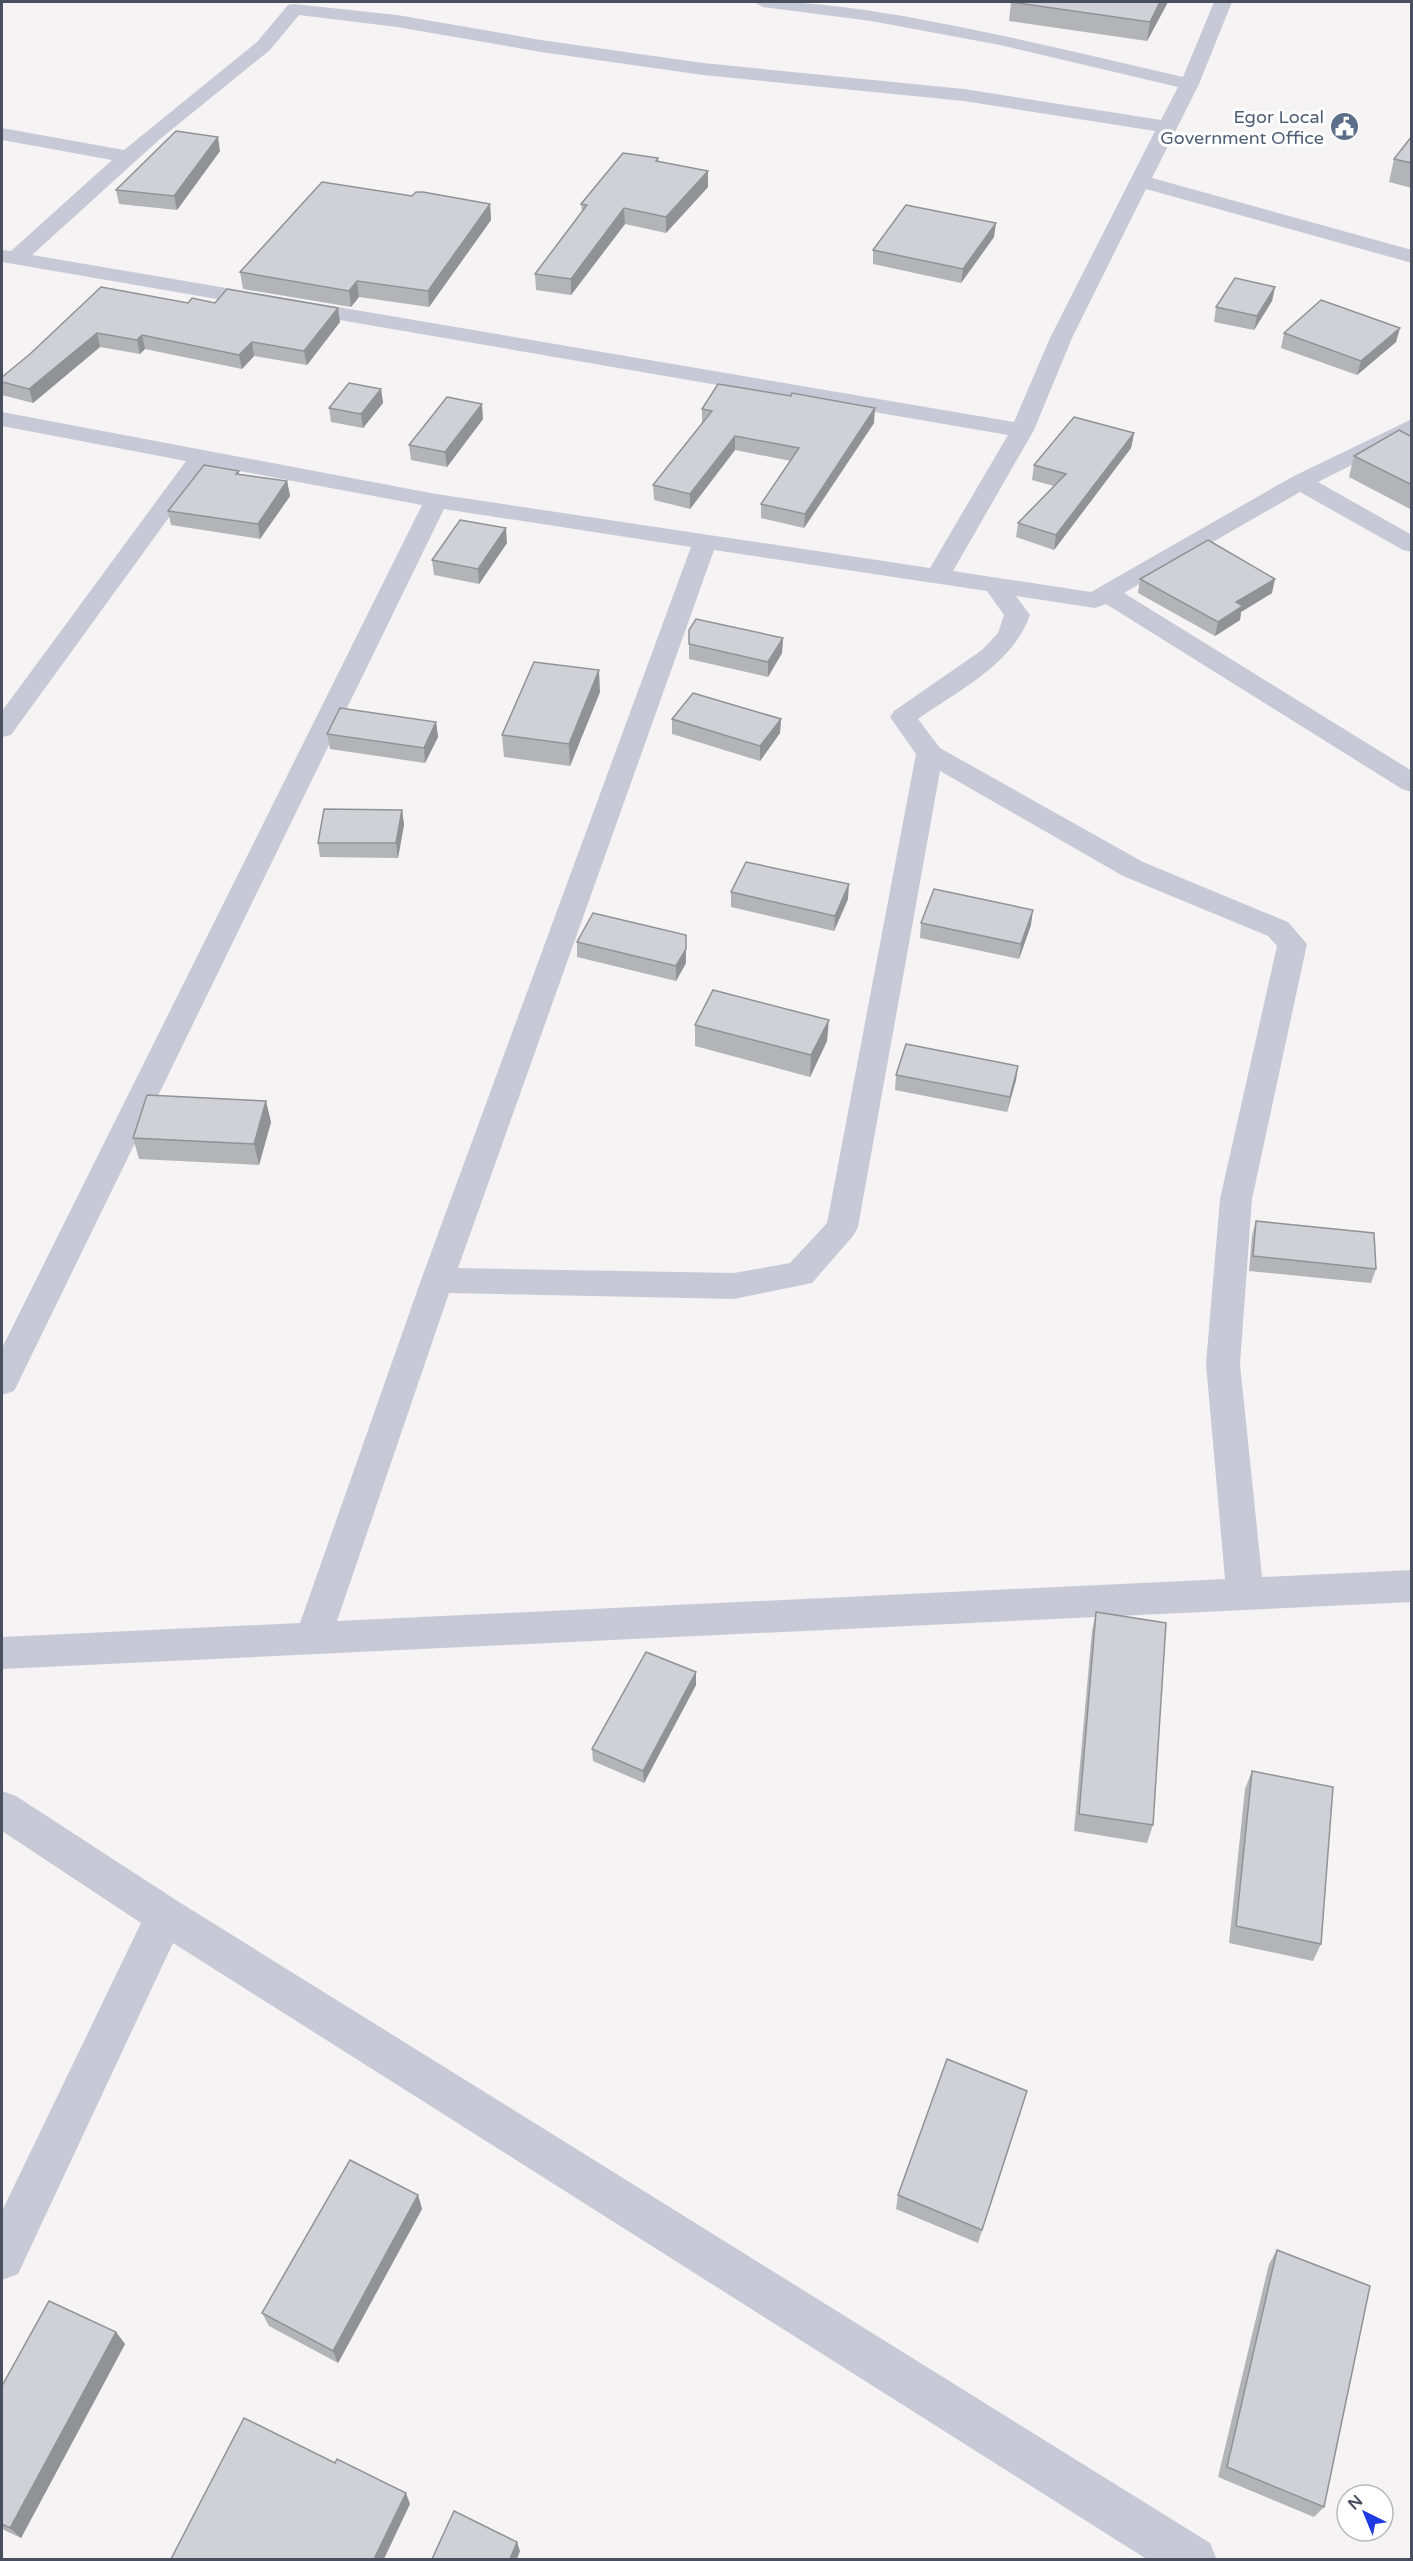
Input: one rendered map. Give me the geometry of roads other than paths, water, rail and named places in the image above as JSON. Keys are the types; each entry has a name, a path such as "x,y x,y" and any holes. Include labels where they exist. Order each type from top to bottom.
{"street":[{"path":"398,21 410,2"},
{"path":"763,2 870,16 1000,39 1189,84"},
{"path":"938,576 1022,430 1062,338 1189,84 1223,2"},
{"path":"8,258 130,157 200,95 256,52 285,24 294,9 398,21 541,46 703,69 964,95 1167,127"},
{"path":"2,134 130,157"},
{"path":"1139,181 1412,258"},
{"path":"8,258 1022,430"},
{"path":"2,419 436,501 1095,600 1300,482 1412,426"},
{"path":"2,729 201,456"},
{"path":"1300,482 1412,545"},
{"path":"2,1381 436,501"},
{"path":"314,1638 437,1280 705,542"},
{"path":"995,585 1017,615 1010,635 991,656 903,717 930,754 1133,869 1278,929 1292,944 1236,1199 1223,1364 1245,1593"},
{"path":"1108,594 1412,783"},
{"path":"437,1280 734,1286 800,1274 842,1227 930,754"},
{"path":"2,1653 1412,1586"},
{"path":"2,1809 165,1916 1193,2559"},
{"path":"2,2258 165,1916"}],"place":[{"name":"Egor Local Government Office","path":"1345,127"}]}
